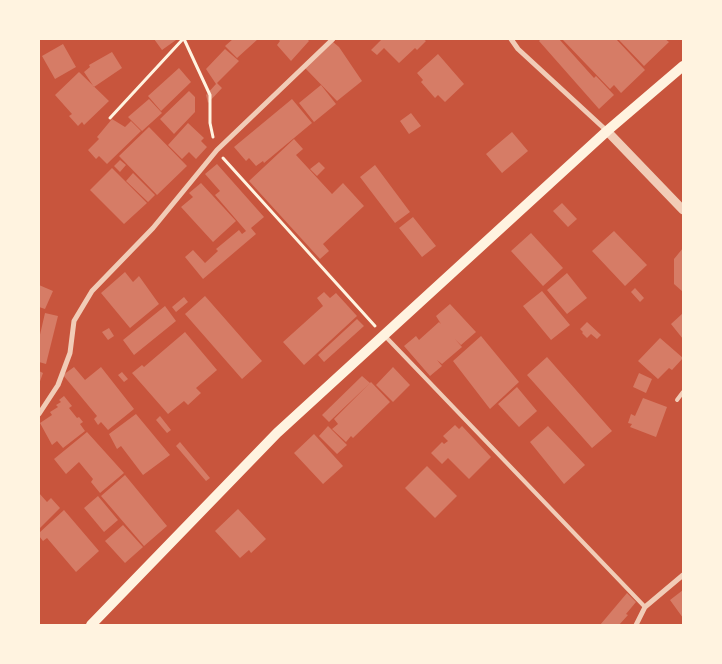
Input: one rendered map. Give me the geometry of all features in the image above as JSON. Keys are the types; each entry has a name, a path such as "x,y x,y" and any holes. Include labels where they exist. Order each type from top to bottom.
{"main road":[{"path":"91,625 277,433 607,131 683,66"}],"street":[{"path":"39,414 58,386 70,353 74,321 92,291 153,228 217,150 333,39"},
{"path":"511,39 518,49 607,131 683,210"},
{"path":"636,625 644,607 683,576"}],"lane":[{"path":"383,335 644,607"},
{"path":"677,400 683,392"}],"path":[{"path":"110,118 184,39 210,95 210,124 217,150 383,335"}],"building":[{"path":"154,39 175,39 176,40 162,50"},
{"path":"233,39 258,39 237,58 225,46"},
{"path":"278,39 307,39 309,41 291,61 277,45 280,41"},
{"path":"382,39 423,39 426,41 417,50 415,48 399,63 384,48 377,55 371,50"},
{"path":"541,39 559,39 594,78 596,76 614,95 599,109 539,41"},
{"path":"562,39 616,39 645,70 621,93 614,85 610,89"},
{"path":"618,39 665,39 669,42 644,66"},
{"path":"333,42 339,47 362,81 337,101 305,68"},
{"path":"63,44 76,67 55,79 42,56"},
{"path":"225,49 239,61 217,83 222,88 208,103 206,95 216,84 206,69"},
{"path":"112,52 122,68 94,87 84,72 90,67 89,65"},
{"path":"438,54 464,84 445,102 438,95 435,98 421,82 423,80 417,73"},
{"path":"179,68 191,82 161,111 148,96"},
{"path":"79,72 109,101 84,125 82,122 78,126 69,116 72,114 55,95"},
{"path":"321,85 336,104 314,122 299,103"},
{"path":"189,91 195,97 195,112 174,134 160,119"},
{"path":"149,99 162,113 142,131 128,117"},
{"path":"292,99 312,123 264,163 263,161 256,166 249,158 246,161 234,147"},
{"path":"411,113 421,126 409,134 400,121"},
{"path":"112,119 125,127 131,121 141,131 107,164 99,156 96,159 88,150 99,139 97,137"},
{"path":"188,123 204,138 201,141 207,147 196,159 189,152 182,159 168,145"},
{"path":"149,127 187,166 157,195 119,156"},
{"path":"512,132 528,151 502,173 486,154"},
{"path":"294,139 303,149 296,155 332,194 343,183 364,206 323,244 329,251 320,259 249,181"},
{"path":"120,160 126,165 120,172 114,166"},
{"path":"319,162 325,168 317,176 310,169"},
{"path":"217,164 264,217 251,228 256,234 203,279 185,257 193,250 205,263 218,251 216,249 239,230 242,234 246,231 215,195 220,191 205,174"},
{"path":"375,165 410,212 395,223 360,177"},
{"path":"112,168 147,203 124,224 90,190"},
{"path":"133,173 155,195 148,202 126,181"},
{"path":"201,183 236,221 213,242 181,207 193,197 189,193"},
{"path":"562,203 577,219 568,227 553,211"},
{"path":"413,217 436,246 422,257 399,228"},
{"path":"614,231 647,265 625,286 592,251"},
{"path":"531,233 563,268 543,286 511,251"},
{"path":"683,248 683,292 674,284 674,259"},
{"path":"125,272 133,282 139,276 159,304 130,328 101,293"},
{"path":"567,273 587,298 567,314 547,290"},
{"path":"39,285 53,291 45,309 39,307"},
{"path":"635,288 644,298 640,302 631,292"},
{"path":"542,291 570,325 551,340 523,306"},
{"path":"324,292 330,298 336,293 357,316 304,365 283,342 323,306 317,298"},
{"path":"205,296 262,361 242,379 185,314"},
{"path":"184,297 188,302 176,312 172,307"},
{"path":"450,304 476,332 461,345 455,339 462,347 442,364 437,360 442,366 430,376 404,346 416,336 419,340 439,322 441,324 436,316"},
{"path":"165,306 176,321 134,355 123,340"},
{"path":"45,313 58,316 46,364 39,362 39,339"},
{"path":"683,313 683,339 671,324"},
{"path":"357,319 364,326 324,362 318,355"},
{"path":"587,322 601,335 597,339 591,334 587,338 582,333 580,329"},
{"path":"109,328 114,336 108,340 102,332"},
{"path":"185,332 217,370 196,388 201,393 188,405 184,401 168,414 132,373 142,365 144,367"},
{"path":"481,336 519,382 490,409 453,361"},
{"path":"660,338 683,358 672,370 669,368 658,379 638,361"},
{"path":"547,357 612,431 592,448 527,375"},
{"path":"74,367 85,380 101,367 134,409 108,430 101,422 98,425 94,419 97,416 63,375"},
{"path":"393,367 410,385 393,402 376,385"},
{"path":"39,371 43,373 39,384"},
{"path":"122,372 128,379 124,382 118,375"},
{"path":"639,373 652,379 646,393 633,387"},
{"path":"362,376 370,383 329,422 322,415"},
{"path":"371,382 390,402 353,438 351,436 346,442 332,429 338,424 334,419"},
{"path":"517,387 537,411 519,427 498,404"},
{"path":"64,396 72,406 69,408 83,422 80,424 85,431 63,448 57,441 52,445 40,423 52,415 50,412 58,407 56,405 61,402 59,400"},
{"path":"643,398 667,407 656,437 630,427 632,424 628,423 631,414 635,416"},
{"path":"136,414 170,455 143,475 121,446 117,449 109,434"},
{"path":"160,416 171,430 167,433 156,420"},
{"path":"455,425 459,429 462,426 491,457 469,479 448,458 442,464 431,453 442,442 444,444 448,441 443,436"},
{"path":"328,426 347,445 337,454 319,436"},
{"path":"548,426 585,465 564,484 530,442"},
{"path":"87,432 124,473 100,493 91,482 93,479 79,462 66,474 54,459"},
{"path":"314,434 343,466 323,484 294,453"},
{"path":"180,442 210,478 206,481 176,446"},
{"path":"427,466 457,496 435,518 405,488"},
{"path":"125,475 167,526 144,546 101,496"},
{"path":"39,493 47,502 51,498 60,508 39,529"},
{"path":"98,496 118,520 104,532 84,508"},
{"path":"238,509 266,539 251,553 249,550 240,558 215,531"},
{"path":"64,510 99,551 76,572 47,538 43,541 39,536 39,533"},
{"path":"123,525 143,547 125,563 105,541"},
{"path":"683,590 683,618 670,600"},
{"path":"627,593 636,602 626,614 628,615 619,625 600,625"}]}
